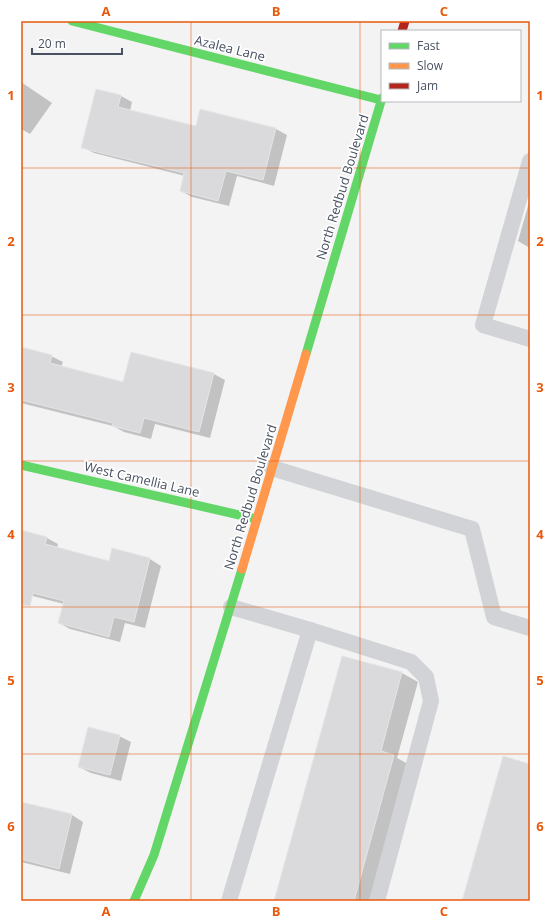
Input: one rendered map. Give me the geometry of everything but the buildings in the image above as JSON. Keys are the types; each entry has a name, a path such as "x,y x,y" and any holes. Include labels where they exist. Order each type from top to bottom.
{"street":[{"name":"Azalea Lane","path":"72,21 381,99"},
{"name":"North Redbud Boulevard","path":"134,901 154,855 231,607 381,102"},
{"name":"West Camellia Lane","path":"21,465 258,519"}],"lane":[{"path":"530,161 483,325 530,339"},
{"path":"272,468 472,529 494,617 530,628"},
{"path":"231,607 411,662 426,677 431,701 377,901"},
{"path":"229,901 310,630"}],"traffic: fast":[{"path":"72,21 381,100"},
{"path":"306,354 381,101"},
{"path":"21,465 257,519"},
{"path":"134,901 154,855 242,569"}],"traffic: slow":[{"path":"242,569 306,354"}],"traffic: jam":[{"path":"402,30 405,21"}]}
